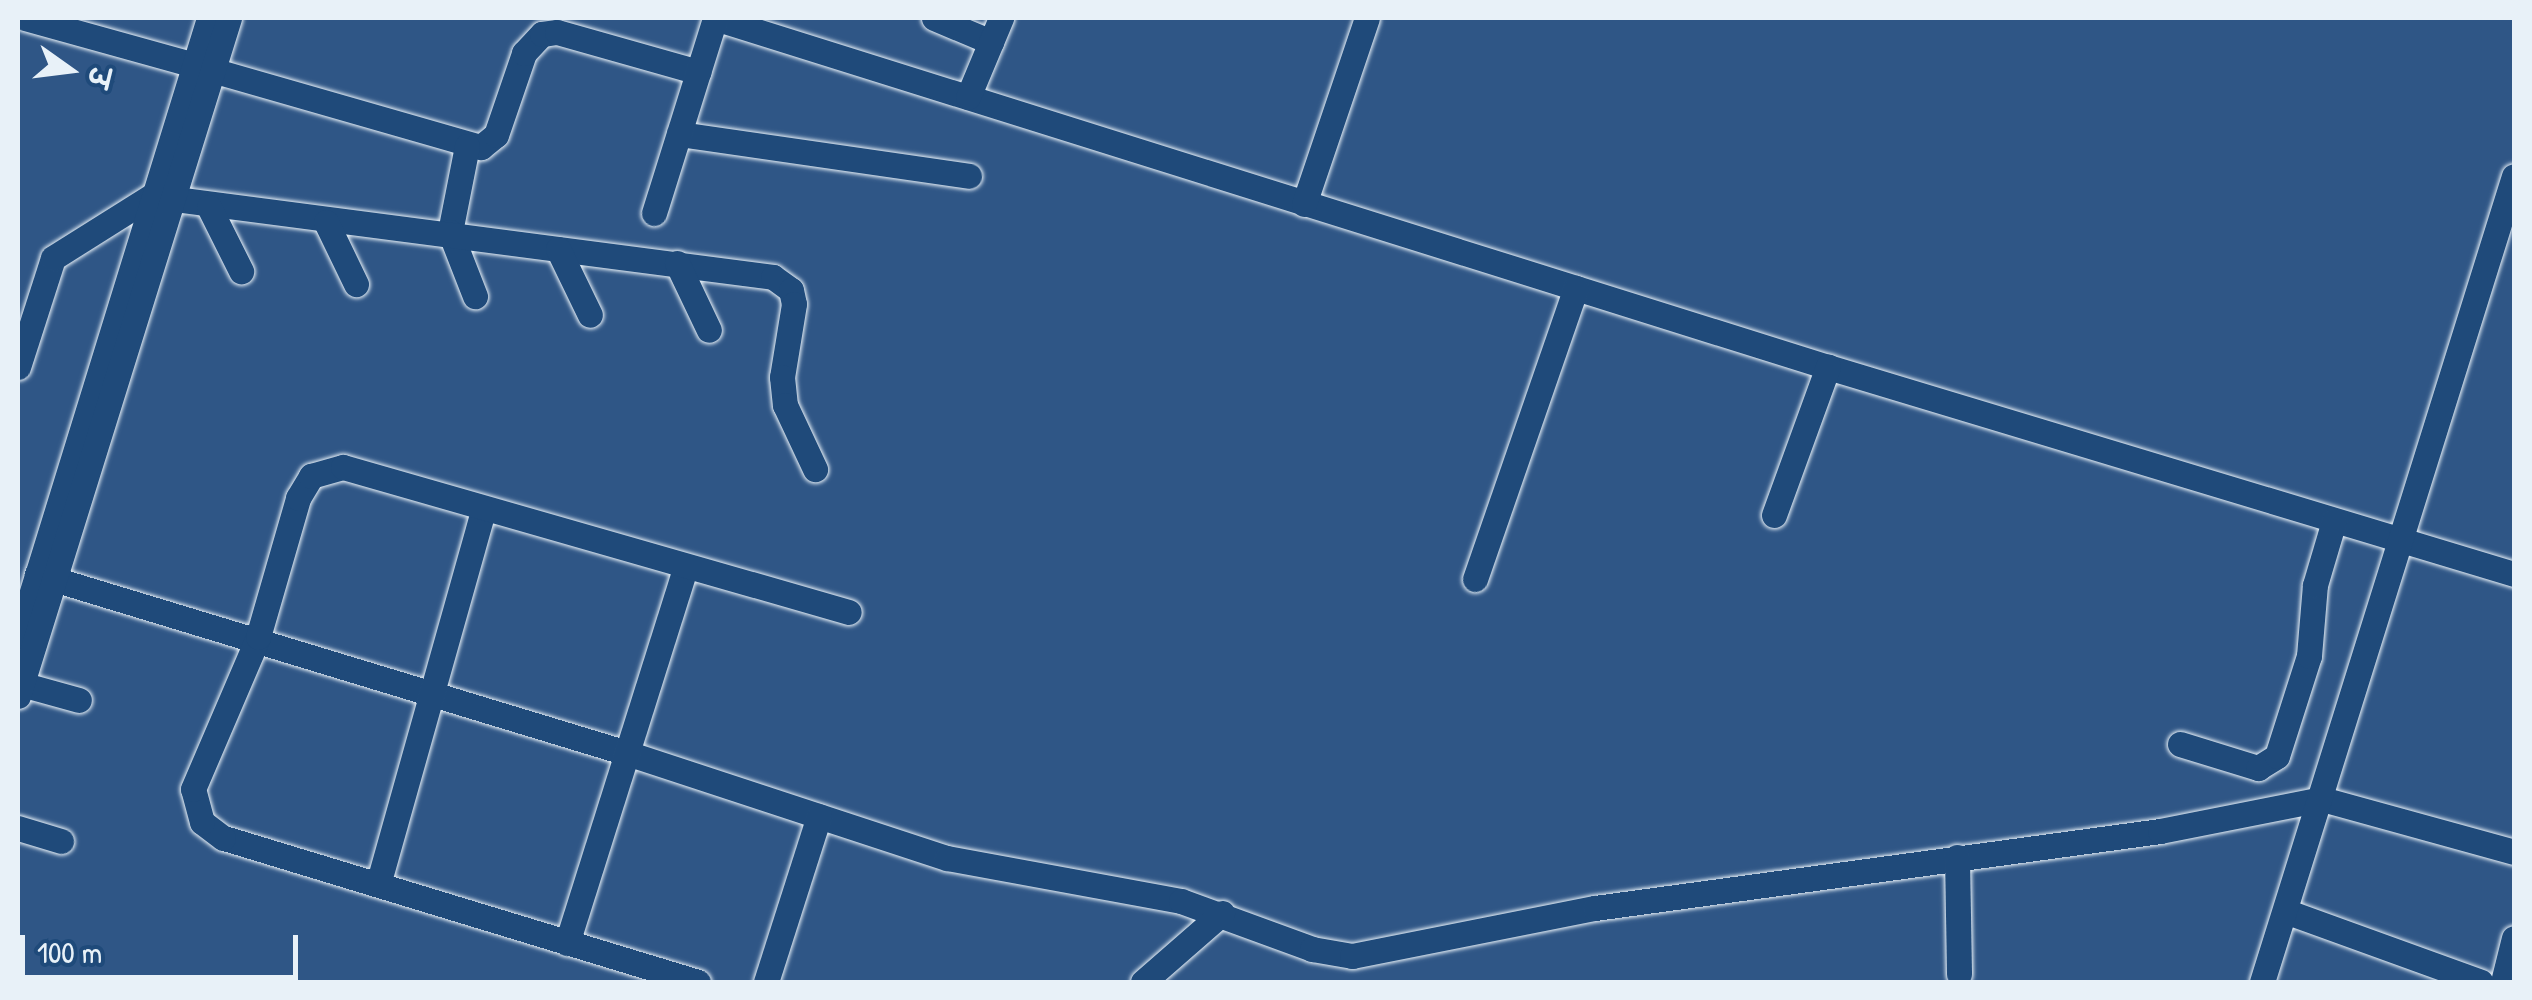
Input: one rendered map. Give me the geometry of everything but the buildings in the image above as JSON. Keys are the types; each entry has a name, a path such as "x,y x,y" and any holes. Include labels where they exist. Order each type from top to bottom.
{"street":[{"path":"25,18 91,26 203,68 467,146 480,147 496,136 524,53 542,34 557,32 698,72"},
{"path":"79,700 19,690 46,577 203,68 209,18"},
{"path":"203,68 229,18"},
{"path":"654,213 715,18 1828,367 2514,574"},
{"path":"934,18 991,42"},
{"path":"968,98 1001,18"},
{"path":"1304,204 1367,18"},
{"path":"679,134 969,176"},
{"path":"467,146 450,232 476,296"},
{"path":"2262,982 2514,176"},
{"path":"18,368 26,302 53,258 164,197 209,207 326,222 450,232 773,276 791,290 782,391 815,469"},
{"path":"209,207 241,272"},
{"path":"326,222 356,284"},
{"path":"558,249 590,314"},
{"path":"677,263 709,330"},
{"path":"1475,579 1576,288"},
{"path":"1774,515 1828,367"},
{"path":"698,982 378,881 223,838 195,812 198,776 258,637 298,498 322,470 344,466 685,568 849,612"},
{"path":"378,881 484,508"},
{"path":"2180,744 2258,768 2277,756 2308,656 2315,585 2334,521"},
{"path":"567,943 685,568"},
{"path":"18,637 46,577"},
{"path":"46,577 258,637 988,868 1147,893 1222,913 1312,949 1373,955 1595,908 2160,831 2322,799 2514,852"},
{"path":"766,982 819,816"},
{"path":"18,828 62,841"},
{"path":"1957,857 1959,974"},
{"path":"2286,911 2481,982"},
{"path":"1144,982 1222,913"},
{"path":"2503,982 2514,938"}]}
